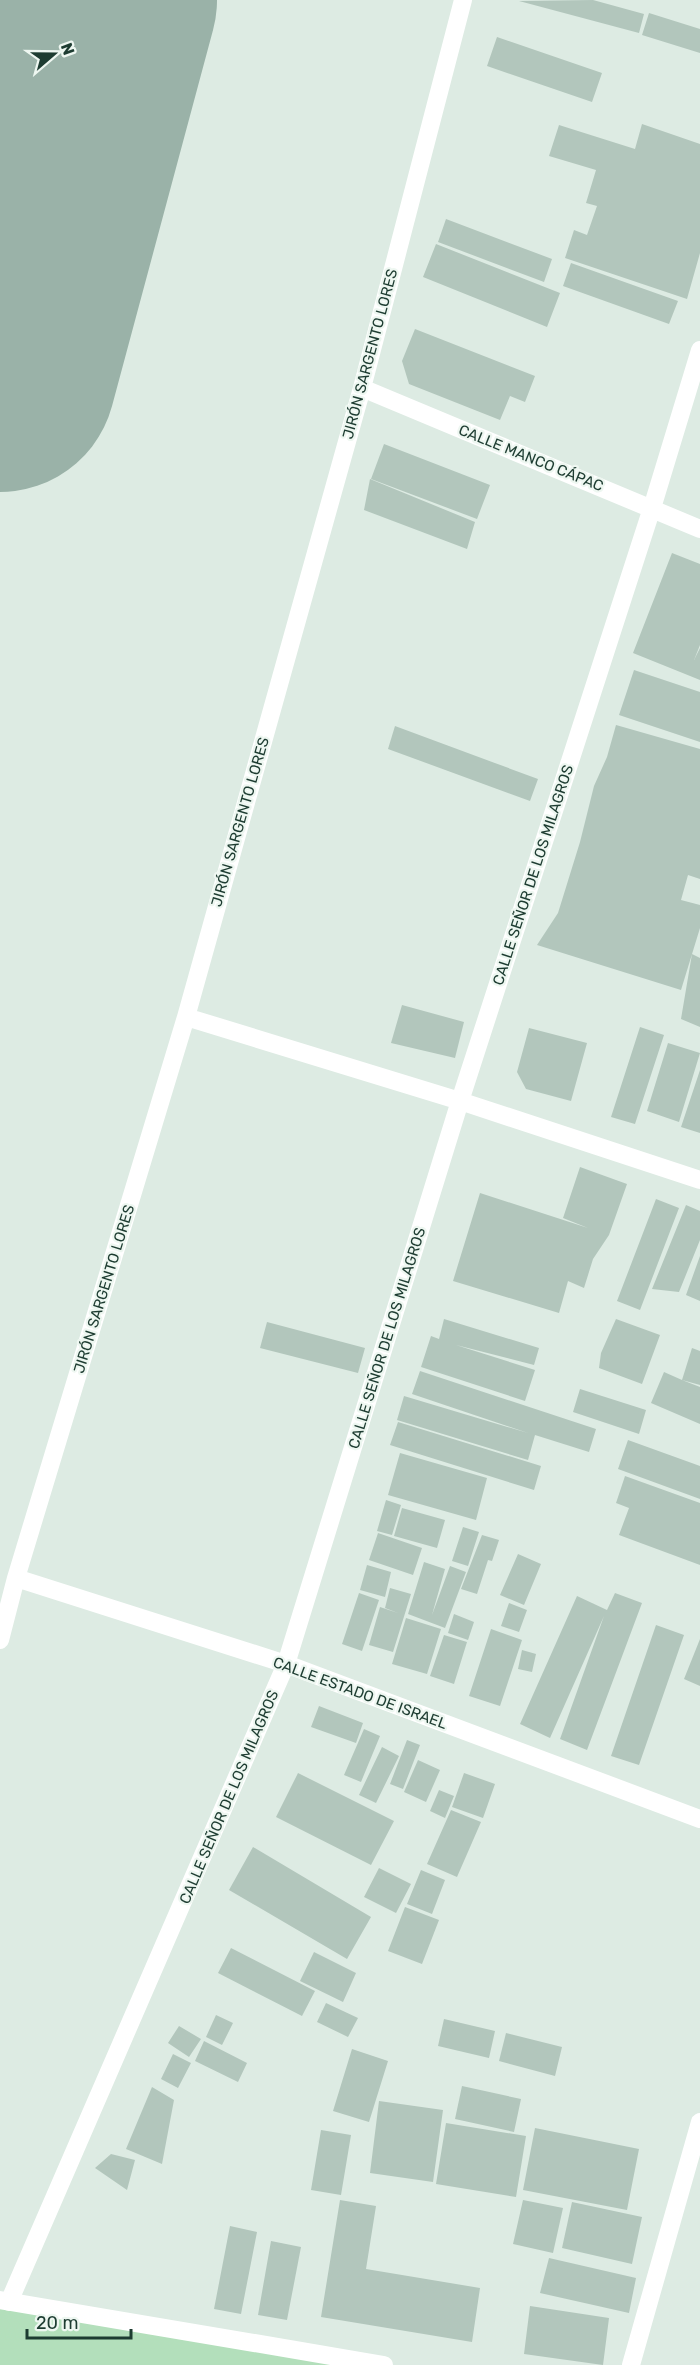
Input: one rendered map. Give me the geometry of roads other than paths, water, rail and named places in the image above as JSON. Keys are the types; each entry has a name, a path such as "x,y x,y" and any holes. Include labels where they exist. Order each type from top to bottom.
{"street":[{"name":"JIRÓN SARGENTO LORES","path":"0,1640 16,1578 186,1017 362,388 463,0"},
{"name":"CALLE SEÑOR DE LOS MILAGROS","path":"5,2301 286,1664 460,1101 652,508 700,350"},
{"name":"CALLE MANCO CÁPAC","path":"362,388 700,529"},
{"path":"186,1017 460,1101 700,1180"},
{"name":"CALLE ESTADO DE ISRAEL","path":"16,1578 286,1664 700,1819"},
{"path":"631,2365 700,2122"},
{"path":"5,2301 384,2365"}]}
